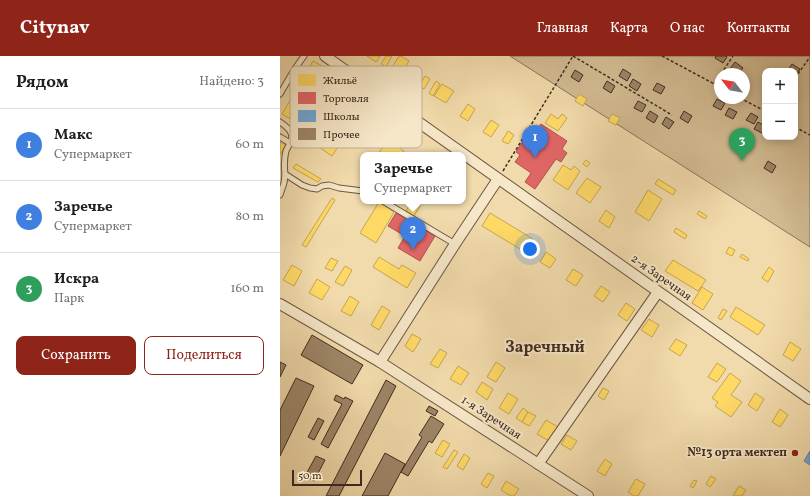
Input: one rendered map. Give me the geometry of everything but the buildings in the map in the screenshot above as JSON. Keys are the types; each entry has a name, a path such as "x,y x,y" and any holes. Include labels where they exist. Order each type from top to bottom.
{"street":[{"name":"2-я Заречная","path":"325,56 339,66"},
{"name":"2-я Заречная","path":"422,125 460,152"},
{"name":"2-я Заречная","path":"466,156 810,399"},
{"path":"380,362 498,179"},
{"path":"538,464 658,292"},
{"name":"1-я Заречная","path":"280,304 380,362 588,496"}],"lane":[{"path":"297,66 304,56"},
{"path":"280,94 290,77"},
{"path":"280,122 290,131"},
{"path":"280,138 290,143 284,158 285,174 280,196"},
{"path":"285,174 302,185 310,188 317,189 322,186 329,185 360,192"},
{"path":"388,204 455,244"}],"path":[{"path":"498,179 573,56 672,115"},
{"path":"662,56 714,84"},
{"path":"725,68 733,56"},
{"path":"798,74 810,57"},
{"path":"750,103 762,109"},
{"path":"798,129 810,135"}],"shaded area":[{"path":"510,56 810,56 810,247"}],"place":[{"name":"Макс","path":"535,158"},
{"name":"Искра","path":"742,161"},
{"name":"Заречье","path":"413,250"},
{"name":"№13 орта мектеп","path":"795,453"}],"district":[{"name":"Заречный","path":"545,348"}]}
